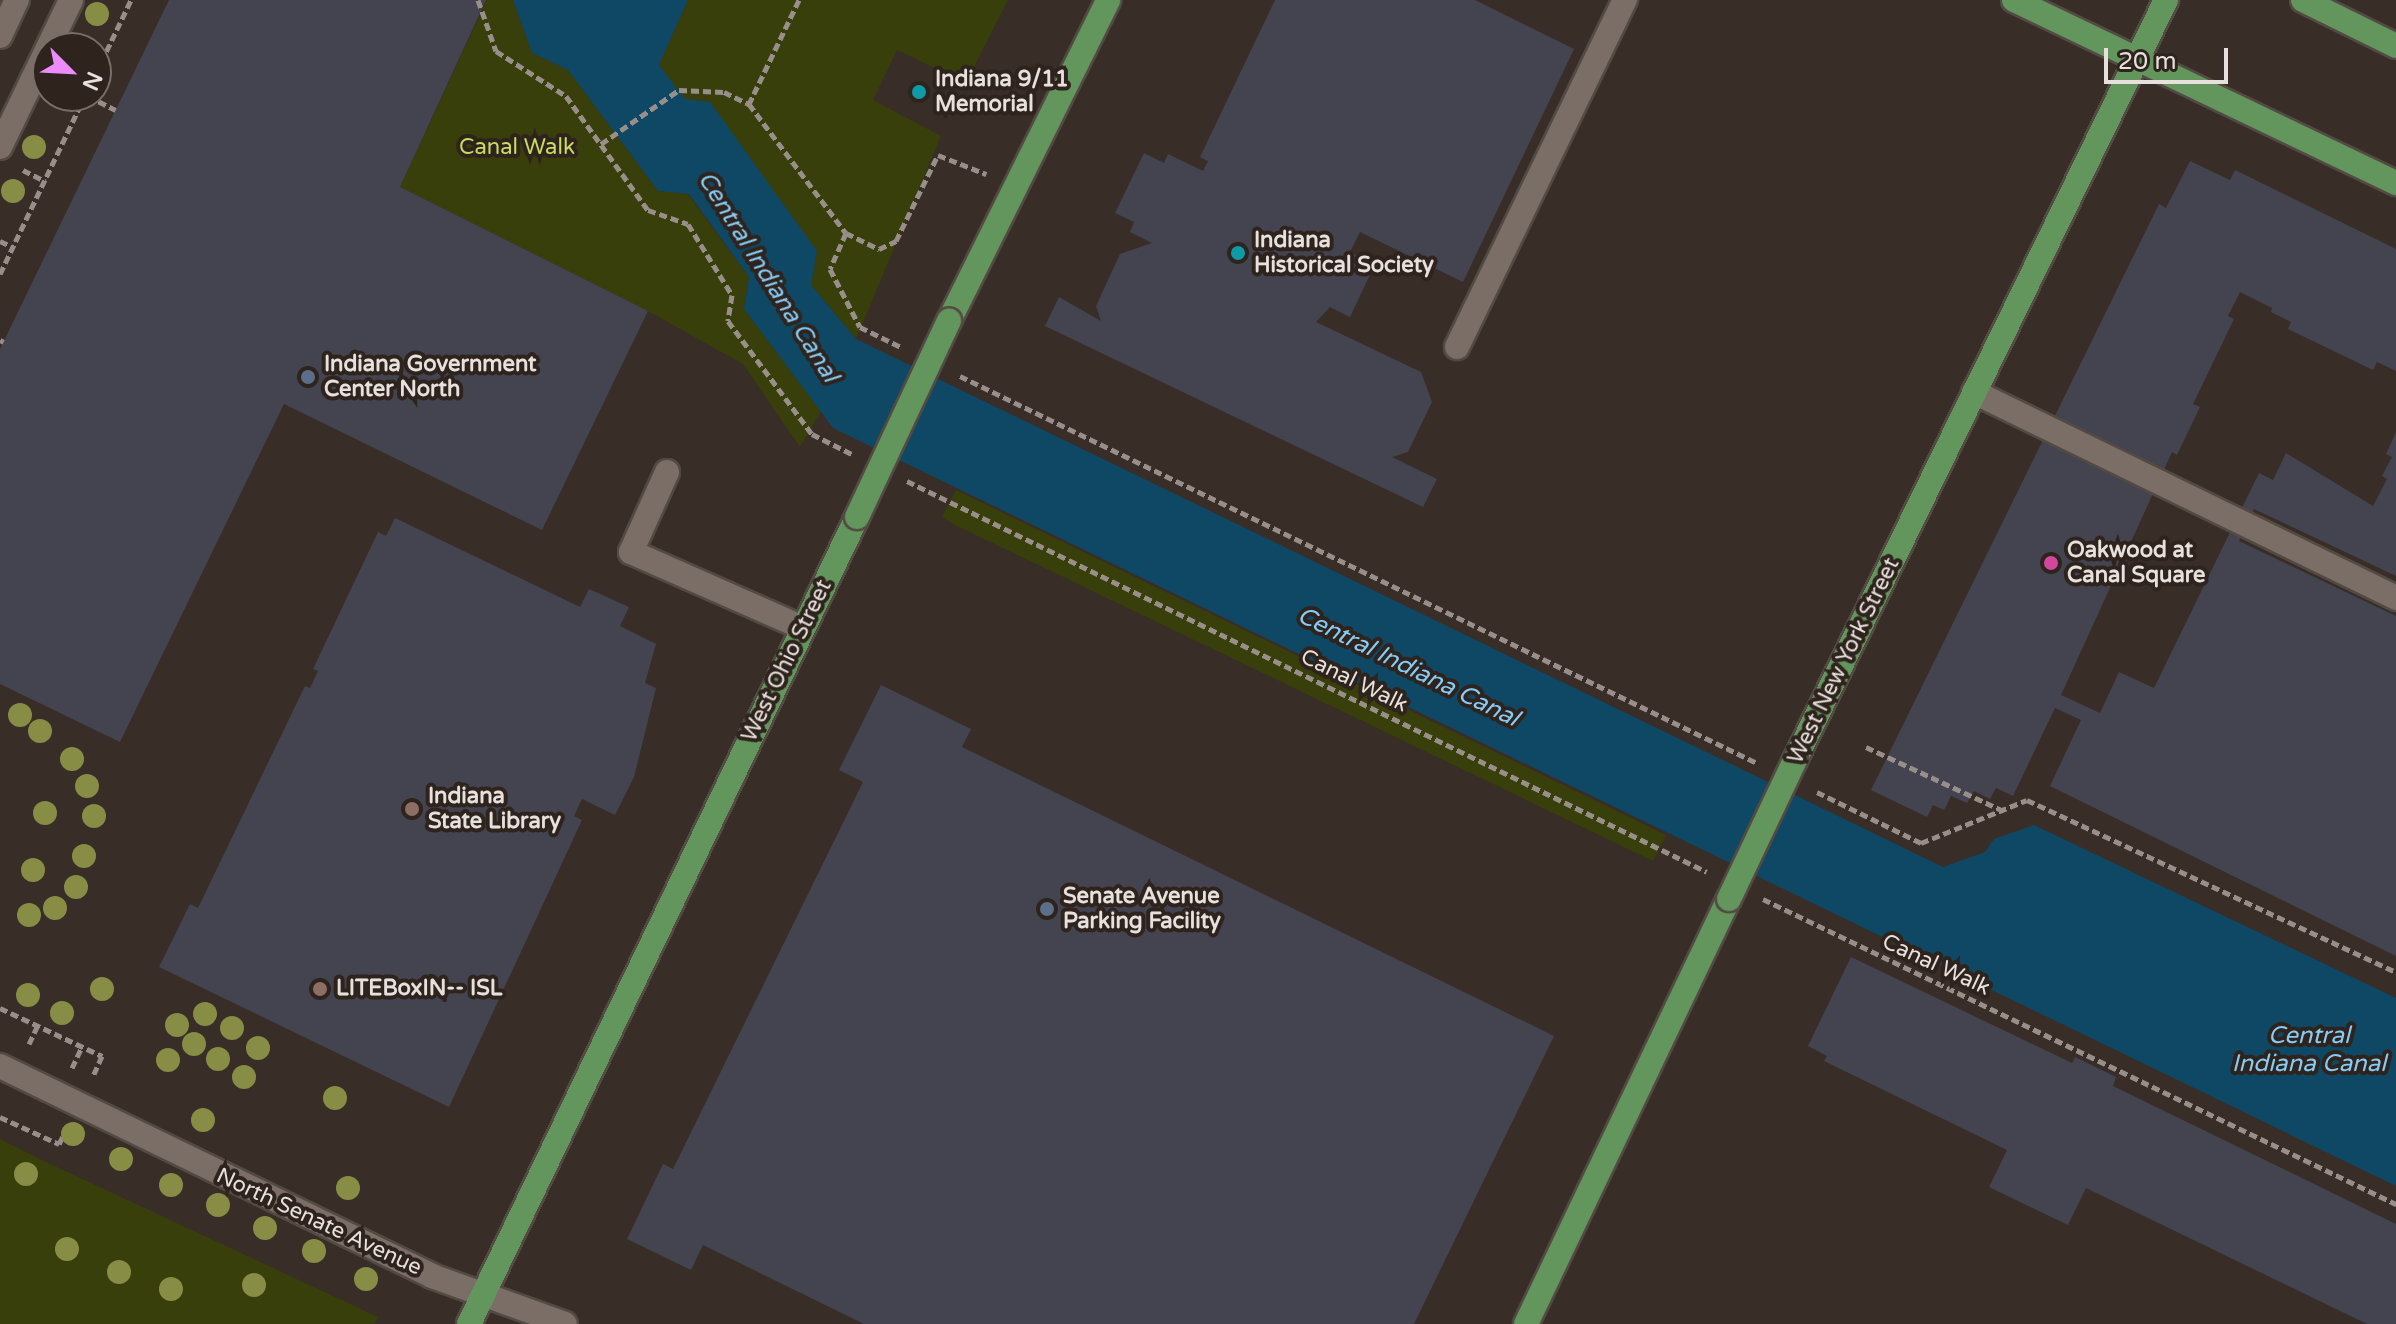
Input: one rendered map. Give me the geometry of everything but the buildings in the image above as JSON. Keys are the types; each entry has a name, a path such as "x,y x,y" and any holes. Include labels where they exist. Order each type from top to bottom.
{"main road":[{"name":"West Ohio Street","path":"469,1324 949,321 1108,0"},
{"path":"2014,0 2396,183"},
{"name":"West New York Street","path":"1526,1324 1795,760 2166,0"},
{"path":"2303,0 2396,46"}],"street":[{"path":"0,36 17,0"},
{"path":"0,147 71,0"},
{"path":"1457,347 1625,0"},
{"path":"1974,392 2396,598"},
{"path":"667,472 631,552 803,628"},
{"name":"North Senate Avenue","path":"0,1066 404,1263 565,1324"}],"path":[{"path":"112,40 131,0"},
{"path":"478,0 496,51 566,96 648,210 688,224 732,295 728,321 812,434 855,455"},
{"path":"749,104 799,0"},
{"path":"601,144 679,90 724,92 749,104 846,233 879,249 896,241 938,155 1016,186"},
{"path":"112,108 116,110"},
{"path":"0,274 79,112"},
{"path":"846,233 830,269 860,327 917,355"},
{"path":"0,241 13,247"},
{"path":"945,369 1759,764"},
{"name":"Canal Walk","path":"897,476 1733,890 2396,1204"},
{"path":"1866,747 2002,810"},
{"path":"1813,790 1921,843 2027,800 2396,972"},
{"path":"0,1008 102,1056 80,1104"}],"green space":[{"name":"Canal Walk","path":"487,0 513,0 532,53 568,70 658,191 688,194 749,277 744,309 821,411 800,447 743,364 648,311 400,187"},
{"path":"688,0 1008,0 966,83 897,50 873,100 941,136 856,339 811,285 659,65"},
{"path":"956,490 1666,835 1653,861 953,524 942,517"},
{"path":"0,1139 378,1317 374,1324 0,1324"}],"water":[{"name":"Central Indiana Canal","path":"513,0 688,0 659,65 685,99 710,102 817,251 811,285 856,339 1943,867 1985,852 1994,839 2034,825 2396,998 2396,1186 833,428 744,309 749,277 689,194 658,191 568,70 532,53"}],"place":[{"name":"Indiana 9/11 Memorial","path":"919,92"},
{"name":"Indiana Historical Society","path":"1238,253"},
{"name":"Indiana Government Center North","path":"308,377"},
{"name":"Oakwood at Canal Square","path":"2051,563"},
{"name":"Indiana State Library","path":"412,809"},
{"name":"Senate Avenue Parking Facility","path":"1047,909"},
{"name":"LITEBoxIN-- ISL","path":"320,989"}]}
